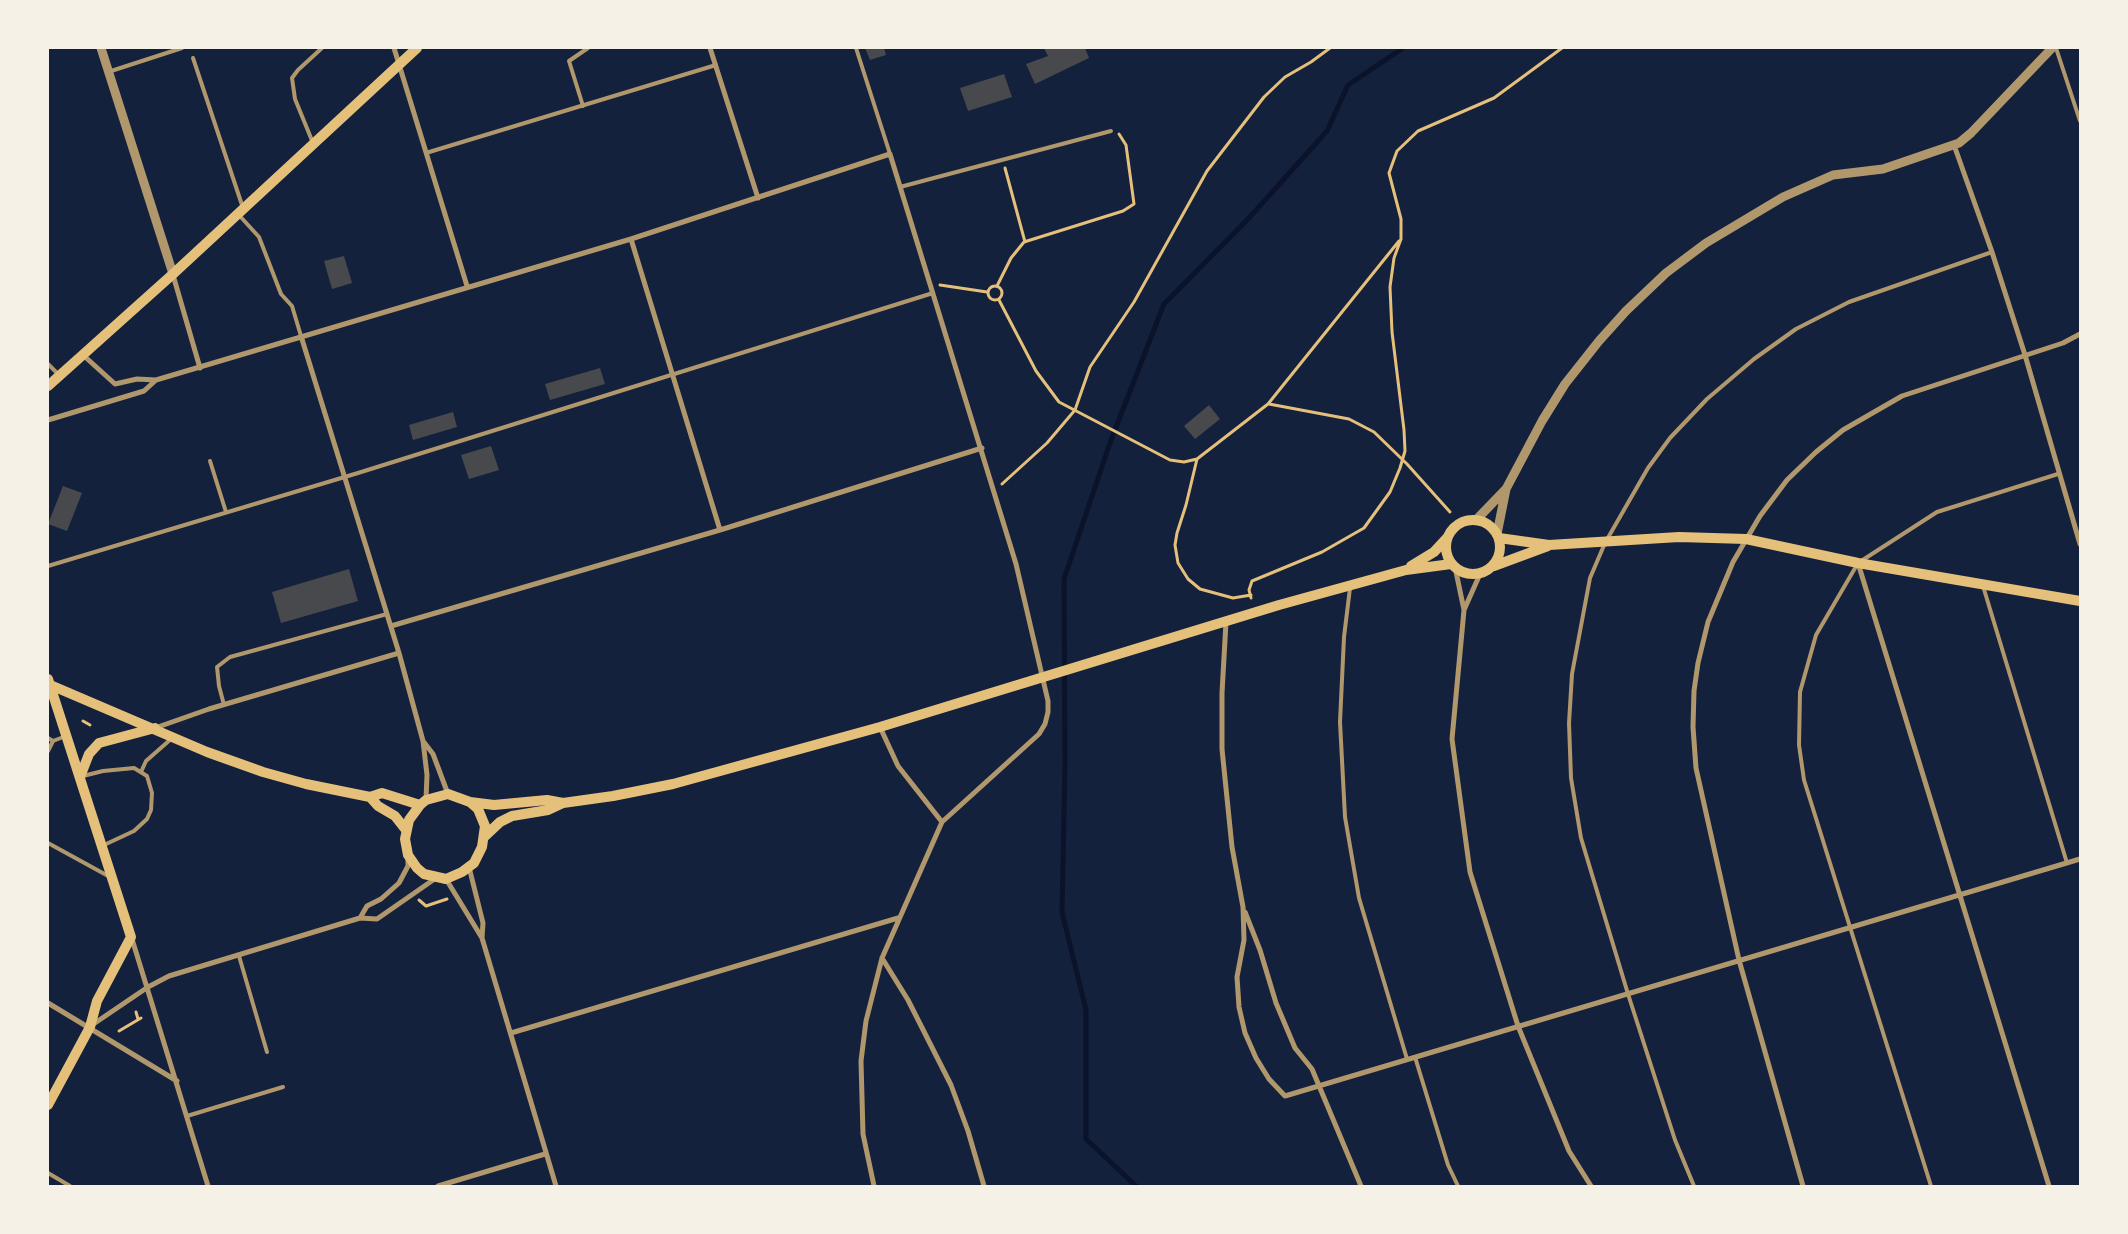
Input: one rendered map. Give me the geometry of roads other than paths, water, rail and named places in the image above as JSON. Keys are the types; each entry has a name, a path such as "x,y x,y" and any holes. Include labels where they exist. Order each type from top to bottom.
{"main road":[{"path":"48,386 173,274 417,48"},
{"path":"1406,570 1434,552 1459,524 1476,520 1485,522 1498,536 1501,551 1493,566"},
{"path":"1498,536 1549,545 1605,543 1679,536 1746,540 1858,563 2080,601"},
{"path":"1448,538 1446,548 1453,566"},
{"path":"484,837 500,822 512,816 548,810 563,803 613,796 674,784 880,727 1351,584 1406,570 1453,566 1468,574 1480,574 1493,566 1549,545"},
{"path":"48,683 174,737 263,772 306,784 370,797 382,793 423,802"},
{"path":"48,683 132,937 97,1002 90,1027 48,1105"},
{"path":"80,777 89,754 95,746 109,739 155,728"},
{"path":"470,802 483,817 484,837 478,855 469,867 441,878 424,874 408,856 406,830 413,813 423,802 448,794 470,802 494,805 547,800 563,803"},
{"path":"370,797 378,806 394,816 406,830"}],"street":[{"path":"101,48 173,274 200,368"},
{"path":"394,48 467,286"},
{"path":"710,48 758,198"},
{"path":"1476,520 1506,489 1542,421 1565,384 1626,311 1666,273 1706,243 1783,197 1833,175 1883,169 1954,145 1971,133 2054,48"},
{"path":"1954,145 1992,252 2025,355 2058,474 2080,544"},
{"path":"83,355 114,384 137,378 156,380 467,286 631,239 890,154 982,448 1018,573 1048,701 1048,712 1045,724 1039,734 942,822 898,918 882,958 866,1020 861,1061 863,1134 874,1186"},
{"path":"631,239 720,530"},
{"path":"1803,1186 1739,960 1696,768 1693,727 1698,662 1708,622 1718,594 1760,516 1788,480 1816,452 1843,430 1902,396 2025,355 2080,334"},
{"path":"301,336 391,626 423,742 427,775 423,802"},
{"path":"48,420 144,391 156,380"},
{"path":"391,626 720,530 982,448"},
{"path":"1498,536 1506,489"},
{"path":"1858,563 1958,896 2049,1186"},
{"path":"1453,566 1464,610"},
{"path":"1480,574 1464,610 1452,740 1470,872 1518,1026 1569,1151 1591,1186"},
{"path":"1226,621 1222,693 1222,748 1232,847 1243,907 1244,940 1237,977 1239,1007 1245,1034 1256,1058 1270,1079 1285,1096 2080,859"},
{"path":"155,728 224,705 399,653"},
{"path":"880,727 898,766 942,822"},
{"path":"423,742 433,754 448,794"},
{"path":"360,918 367,906 381,899 399,883 408,866 408,856"},
{"path":"469,867 483,923 482,938"},
{"path":"90,1027 148,987 169,976 360,918 377,919 441,878 482,938 556,1186"},
{"path":"1243,907 1260,950 1280,1012 1295,1048 1312,1069 1361,1186"},
{"path":"511,1033 898,918"},
{"path":"132,937 208,1186"},
{"path":"882,958 913,1008 951,1085 968,1131 984,1186"},
{"path":"48,1003 177,1081"},
{"path":"438,1186 546,1154"}],"lane":[{"path":"108,72 182,48"},
{"path":"313,143 295,99 292,78 322,48"},
{"path":"583,106 569,61 588,48"},
{"path":"856,48 890,154"},
{"path":"2054,48 2080,122"},
{"path":"193,58 240,211 258,237 281,294 292,306 301,336"},
{"path":"426,153 716,65"},
{"path":"900,187 1111,131"},
{"path":"1694,1186 1675,1140 1628,994 1582,838 1571,778 1569,723 1572,674 1590,578 1605,543 1648,468 1670,438 1707,399 1754,359 1796,329 1850,302 1992,252"},
{"path":"48,566 345,477 933,293"},
{"path":"48,364 60,376"},
{"path":"210,461 226,512"},
{"path":"1931,1186 1804,780 1800,745 1800,692 1816,635 1858,563 1937,512 2058,474"},
{"path":"1351,584 1344,637 1340,722 1345,817 1359,898 1407,1059"},
{"path":"1982,584 2067,863"},
{"path":"224,705 217,667 230,657 387,614"},
{"path":"48,751 53,741 67,736"},
{"path":"141,772 146,761 174,737"},
{"path":"48,738 53,741"},
{"path":"80,777 119,768 134,768 147,776 152,793 151,810 147,819 124,837 102,846"},
{"path":"48,843 112,878"},
{"path":"239,956 267,1052"},
{"path":"1415,1056 1448,1165 1458,1186"},
{"path":"188,1116 283,1087"},
{"path":"48,1173 65,1185 70,1186"}],"waterway":[{"path":"1136,1186 1086,1139 1086,1010 1062,912 1065,764 1064,579 1111,440 1164,304 1249,218 1327,131 1348,85 1403,48"}]}
